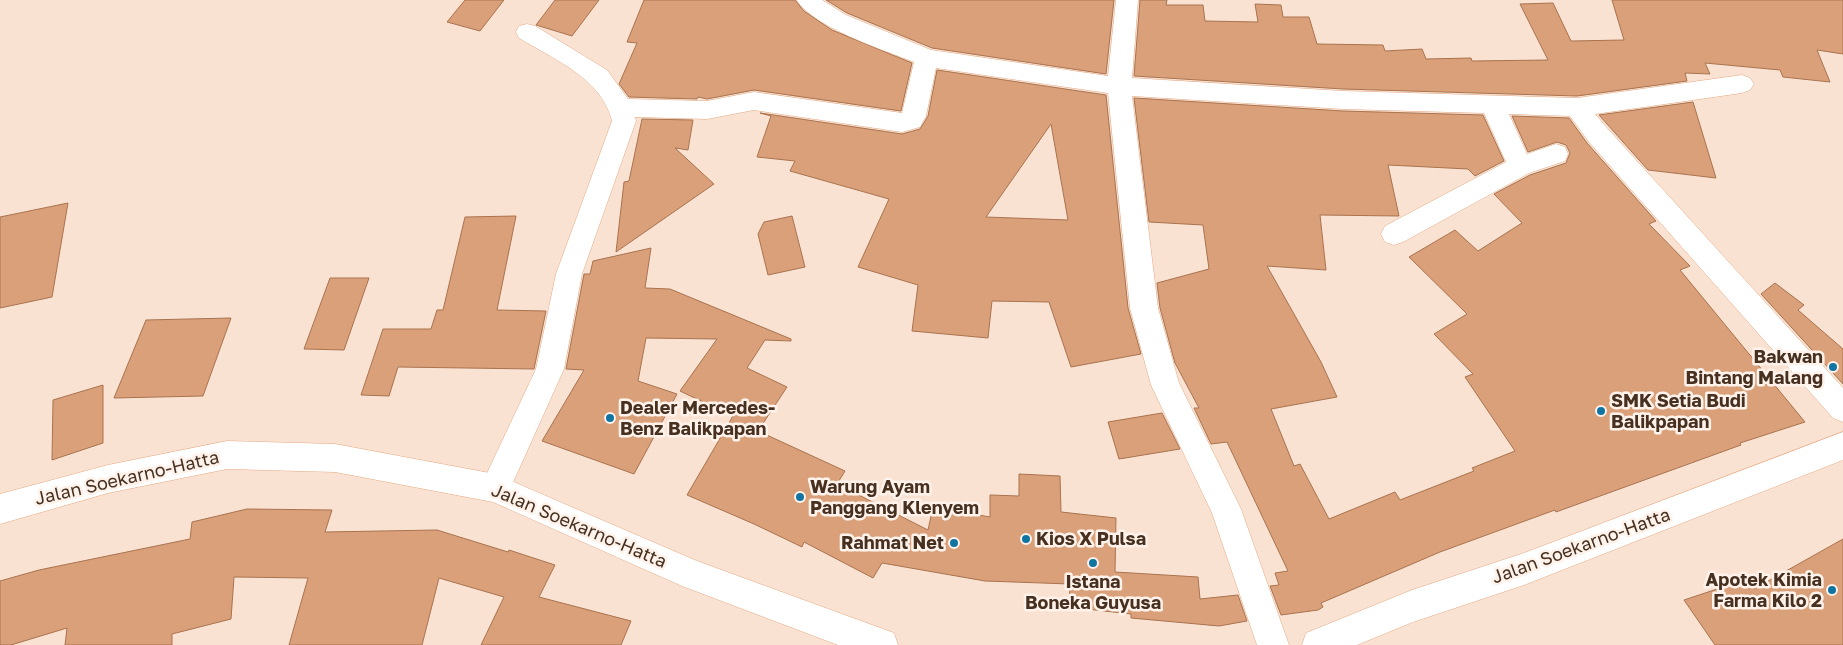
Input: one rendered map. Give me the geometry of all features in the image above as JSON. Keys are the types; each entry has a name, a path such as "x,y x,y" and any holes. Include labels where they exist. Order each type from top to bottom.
{"main road":[{"path":"808,0 838,21 927,58 979,68 1119,86 1342,100 1493,106 1577,107 1742,84"},
{"path":"1127,0 1119,86 1144,308 1165,385 1226,509 1273,645"},
{"path":"495,488 550,369 569,274 624,122 621,108 599,76 527,32"},
{"path":"621,108 707,110 741,103 770,102 902,123 911,120 914,116 927,58"},
{"path":"1493,106 1520,166"},
{"path":"1577,107 1598,135 1843,409"},
{"path":"1394,234 1520,166 1556,154"},
{"name":"Jalan Soekarno-Hatta","path":"1318,645 1412,606 1532,566 1843,446"},
{"name":"Jalan Soekarno-Hatta","path":"0,509 108,479 227,455 335,458 495,488 693,575 882,645"}],"building":[{"path":"465,0 504,0 480,31 447,22"},
{"path":"555,0 599,0 572,36 536,25"},
{"path":"644,0 795,0 804,11 832,30 912,63 901,111 754,90 707,99 698,97 697,99 629,97 619,84 637,43 627,42"},
{"path":"826,0 1114,0 1106,74 932,48 847,13"},
{"path":"1140,0 1167,0 1166,5 1203,5 1205,21 1258,22 1255,4 1281,5 1283,17 1309,17 1317,44 1383,45 1385,51 1422,49 1426,59 1471,58 1472,61 1548,60 1520,4 1553,3 1571,41 1624,40 1612,0 1843,0 1843,54 1817,50 1830,82 1783,77 1780,70 1705,63 1710,74 1685,73 1687,81 1577,96 1343,89 1134,76"},
{"path":"937,70 1106,95 1128,308 1141,354 1071,367 1049,302 992,301 988,338 912,331 918,285 858,267 889,199 790,171 795,161 757,157 771,116 760,113 902,134 920,129 928,116","holes":["1051,124 1068,220 986,217"]},
{"path":"1134,98 1343,111 1483,115 1504,161 1475,176 1468,169 1388,165 1399,216 1320,215 1326,270 1267,266 1321,362 1337,397 1271,409 1294,466 1300,464 1329,519 1395,492 1400,500 1474,471 1472,468 1515,451 1465,377 1473,374 1434,334 1467,314 1409,257 1455,230 1478,251 1522,223 1494,194 1530,175 1566,163 1570,153 1566,145 1557,142 1528,152 1512,116 1569,118 1587,143 1656,221 1649,224 1690,266 1680,270 1805,422 1740,443 1741,445 1440,552 1321,603 1323,607 1318,610 1281,615 1270,586 1279,585 1275,573 1288,571 1227,442 1211,444 1194,408 1199,408 1175,363 1160,308 1157,283 1209,269 1203,225 1149,222"},
{"path":"1693,102 1716,178 1648,170 1599,115"},
{"path":"642,119 693,120 688,150 675,148 714,184 616,252 624,182 629,181"},
{"path":"68,203 52,297 0,308 0,217"},
{"path":"516,216 497,310 546,311 534,369 398,367 389,396 361,395 383,329 431,329 437,310 443,310 465,217"},
{"path":"792,216 805,267 768,275 758,234 764,222"},
{"path":"651,248 645,288 670,289 791,339 791,341 765,340 747,368 787,387 758,431 845,471 837,484 928,530 933,507 990,517 990,495 1019,496 1019,474 1060,476 1061,512 1116,518 1115,572 1198,577 1200,599 1238,595 1247,621 1219,626 1131,618 1131,614 1069,607 1070,584 985,581 882,563 873,578 804,542 802,547 687,495 733,416 680,391 717,339 646,338 638,381 677,394 634,474 542,441 584,370 566,369 584,274 590,274 593,261"},
{"path":"330,278 369,278 344,350 304,349"},
{"path":"1775,283 1804,305 1798,310 1843,349 1843,384 1761,294"},
{"path":"231,318 203,396 114,398 146,320"},
{"path":"103,385 103,443 52,460 53,400"},
{"path":"1162,413 1180,449 1119,459 1108,422"},
{"path":"247,509 332,510 325,532 437,530 508,552 509,550 555,565 539,597 631,621 621,645 481,645 504,597 439,578 422,645 289,645 308,578 234,577 231,619 172,634 172,645 65,645 67,628 11,645 0,645 0,581 39,570 190,539 192,522"},
{"path":"1843,539 1843,645 1715,645 1684,600 1747,579 1754,589"}],"place":[{"name":"Bakwan Bintang Malang","path":"1833,367"},
{"name":"SMK Setia Budi Balikpapan","path":"1601,411"},
{"name":"Dealer Mercedes- Benz Balikpapan","path":"610,418"},
{"name":"Warung Ayam Panggang Klenyem","path":"800,497"},
{"name":"Kios X Pulsa","path":"1026,539"},
{"name":"Rahmat Net","path":"954,543"},
{"name":"Istana Boneka Guyusa","path":"1093,563"},
{"name":"Apotek Kimia Farma Kilo 2","path":"1832,590"}]}
